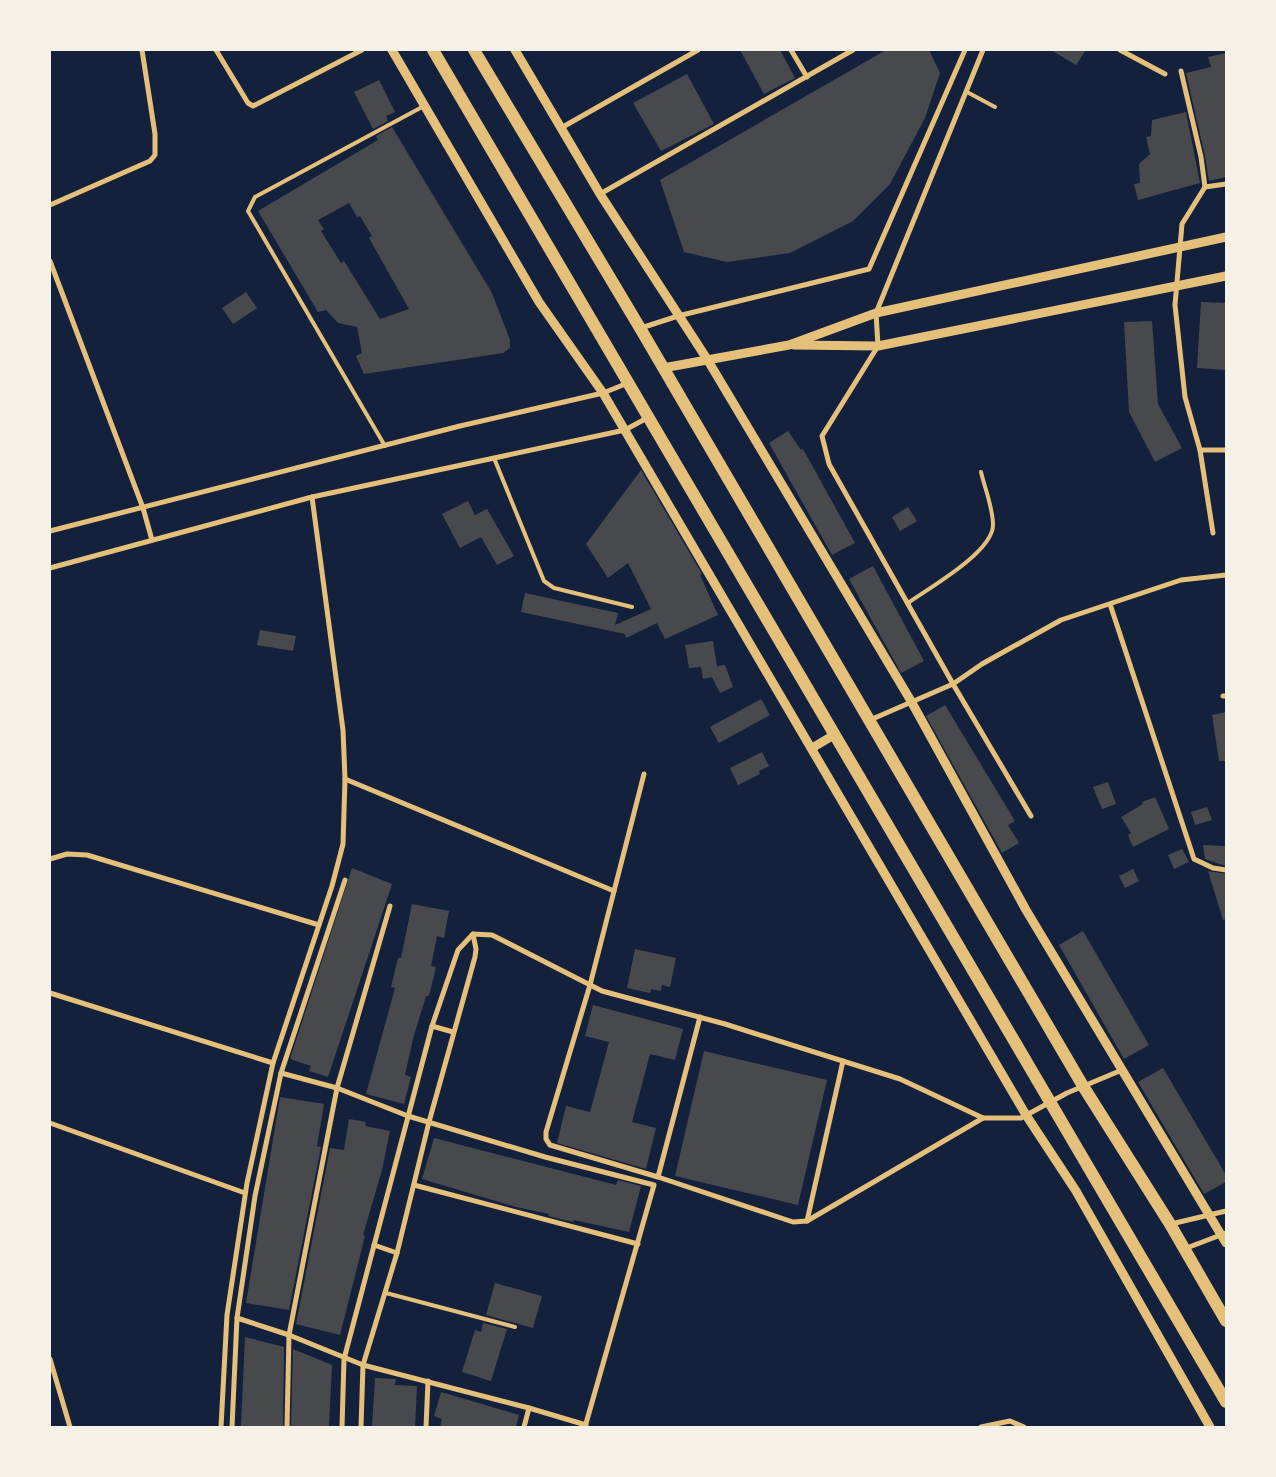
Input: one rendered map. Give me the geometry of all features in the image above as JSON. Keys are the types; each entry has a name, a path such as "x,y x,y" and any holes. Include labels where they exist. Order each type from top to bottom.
{"main road":[{"path":"433,50 650,417 834,735 1226,1402"},
{"path":"474,50 640,328 1083,1086 1170,1224 1226,1321"}],"street":[{"path":"50,205 150,161 155,155 156,141 142,50"},
{"path":"216,50 248,103 253,106 362,50"},
{"path":"392,50 540,302 604,393 1026,1115 1076,1191 1210,1427"},
{"path":"516,50 600,194 707,359 911,701 1026,910 1210,1217 1224,1237 1184,1249"},
{"path":"561,128 698,50"},
{"path":"791,50 807,77"},
{"path":"600,194 853,50"},
{"path":"640,328 678,316 869,269 965,50"},
{"path":"983,50 876,314 878,346 822,436 829,464 953,684 1031,816"},
{"path":"1120,50 1129,52 1165,74"},
{"path":"1182,71 1201,157 1205,187 1182,224 1175,305 1185,397 1200,450 1212,532"},
{"path":"1205,187 1226,184"},
{"path":"663,368 789,345 876,314 1226,237"},
{"path":"50,261 143,508 152,540"},
{"path":"789,345 878,346 1226,276"},
{"path":"50,531 385,446 604,393 629,382"},
{"path":"50,568 312,497 625,430 650,417"},
{"path":"1200,450 1226,450"},
{"path":"221,1427 227,1315 245,1193 273,1063 319,925 343,844 345,779 343,730 312,497"},
{"path":"870,720 953,684 982,664 1061,620 1182,580 1226,575"},
{"path":"1110,604 1194,859 1213,868 1226,870"},
{"path":"812,748 834,735"},
{"path":"644,774 590,985 546,1132 546,1139 550,1145 658,1177 793,1222 807,1221 984,1118"},
{"path":"345,779 614,891"},
{"path":"50,858 78,853 319,925"},
{"path":"232,1427 237,1318 255,1196 281,1073 345,880"},
{"path":"287,1427 289,1334 337,1088 390,906"},
{"path":"342,1427 344,1359 408,1116 432,1026 458,950 473,934 492,935 602,991 700,1017 900,1079 984,1118 1021,1118 1083,1086 1122,1070"},
{"path":"361,1427 363,1365 397,1253 429,1122 476,949 473,934"},
{"path":"50,993 273,1063"},
{"path":"658,1177 700,1017"},
{"path":"432,1026 453,1032"},
{"path":"807,1221 843,1061"},
{"path":"237,1318 289,1334 344,1359 363,1365 529,1408 586,1426 654,1185 545,1156 408,1116 337,1088 281,1073"},
{"path":"50,1123 245,1193"},
{"path":"414,1185 638,1244"},
{"path":"1170,1224 1210,1217 1226,1211"},
{"path":"374,1245 397,1253"},
{"path":"50,1359 70,1427"},
{"path":"426,1427 428,1381"},
{"path":"524,1427 529,1408"},
{"path":"981,1427 1010,1421 1024,1427"}],"lane":[{"path":"967,92 995,107"},
{"path":"385,446 248,211 255,197 424,106"},
{"path":"494,458 544,581 554,588 632,607"},
{"path":"908,603 973,556 990,536 993,526 981,472"},
{"path":"386,1293 515,1327"}],"building":[{"path":"740,50 780,50 795,78 764,94"},
{"path":"886,50 929,50 940,73 925,118 890,184 853,221 790,253 727,262 684,252 660,180"},
{"path":"1051,50 1086,50 1076,65"},
{"path":"1226,53 1226,177 1209,181 1186,73 1211,67 1208,57"},
{"path":"687,74 714,124 661,151 633,103"},
{"path":"379,80 395,112 386,116 388,121 373,129 354,92"},
{"path":"1186,112 1200,183 1138,200 1134,184 1140,183 1139,164 1150,154 1146,137 1151,136 1152,120"},
{"path":"392,127 492,293 510,340 510,348 503,353 364,374 356,356 362,353 357,327 338,323 326,310 318,312 258,211 378,140 376,136","holes":["349,203 357,217 360,216 372,236 369,238 409,309 380,319 344,261 341,263 321,231 324,229 318,220"]},
{"path":"246,292 257,308 233,324 222,308"},
{"path":"1201,302 1226,303 1226,370 1197,368"},
{"path":"1152,321 1158,404 1182,448 1155,462 1129,412 1124,322"},
{"path":"788,431 801,450 803,449 855,543 832,555 769,443"},
{"path":"641,470 702,574 700,575 718,615 665,639 657,623 626,638 625,634 521,612 525,593 618,613 615,625 651,609 628,563 608,578 586,544"},
{"path":"468,501 475,515 487,509 514,556 497,565 481,537 460,548 442,514"},
{"path":"908,507 917,521 900,531 892,517"},
{"path":"873,566 924,661 901,673 849,579"},
{"path":"260,630 296,636 293,651 257,645"},
{"path":"713,641 717,666 725,665 733,687 720,693 712,677 703,679 701,667 689,668 685,645"},
{"path":"761,699 770,715 719,743 710,727"},
{"path":"945,705 1015,821 1008,825 1019,843 1002,853 926,716"},
{"path":"1226,712 1226,761 1219,761 1212,715"},
{"path":"762,752 769,766 759,771 760,774 738,785 730,768"},
{"path":"1108,782 1116,804 1102,809 1093,787"},
{"path":"1155,797 1169,829 1133,847 1128,835 1131,833 1121,817 1143,804 1142,802"},
{"path":"1207,807 1212,820 1195,825 1191,812"},
{"path":"1203,845 1226,846 1226,866 1205,859"},
{"path":"1182,849 1189,862 1174,869 1168,855"},
{"path":"352,868 392,884 328,1077 309,1071 311,1066 290,1059"},
{"path":"1133,869 1139,881 1125,888 1119,876"},
{"path":"1208,871 1226,874 1226,919 1223,920"},
{"path":"412,904 449,911 444,938 437,936 431,966 436,967 429,996 426,996 413,1039 405,1075 411,1077 404,1104 366,1094 395,988 391,987 398,958 401,958"},
{"path":"1083,931 1149,1045 1124,1059 1059,945"},
{"path":"635,949 676,958 670,987 662,985 661,991 651,989 650,993 627,988"},
{"path":"593,1005 683,1029 675,1060 650,1054 632,1122 656,1128 646,1169 557,1143 566,1106 590,1112 609,1042 585,1036"},
{"path":"704,1051 827,1080 798,1205 675,1176"},
{"path":"1163,1068 1226,1175 1226,1182 1204,1194 1138,1082"},
{"path":"280,1097 324,1104 317,1146 321,1147 289,1310 246,1303"},
{"path":"349,1119 366,1122 365,1126 390,1131 382,1170 363,1235 365,1236 340,1335 296,1324 330,1148 344,1150"},
{"path":"434,1138 616,1185 618,1180 641,1186 629,1232 548,1216 549,1214 516,1207 422,1179"},
{"path":"495,1283 542,1296 533,1328 486,1315"},
{"path":"483,1323 507,1329 491,1381 462,1372 475,1330 481,1332"},
{"path":"245,1337 284,1347 283,1427 241,1427"},
{"path":"293,1349 332,1365 329,1427 291,1427"},
{"path":"375,1378 396,1379 395,1385 417,1386 415,1427 372,1427"},
{"path":"441,1392 519,1415 516,1427 440,1427 442,1419 434,1416"}]}
